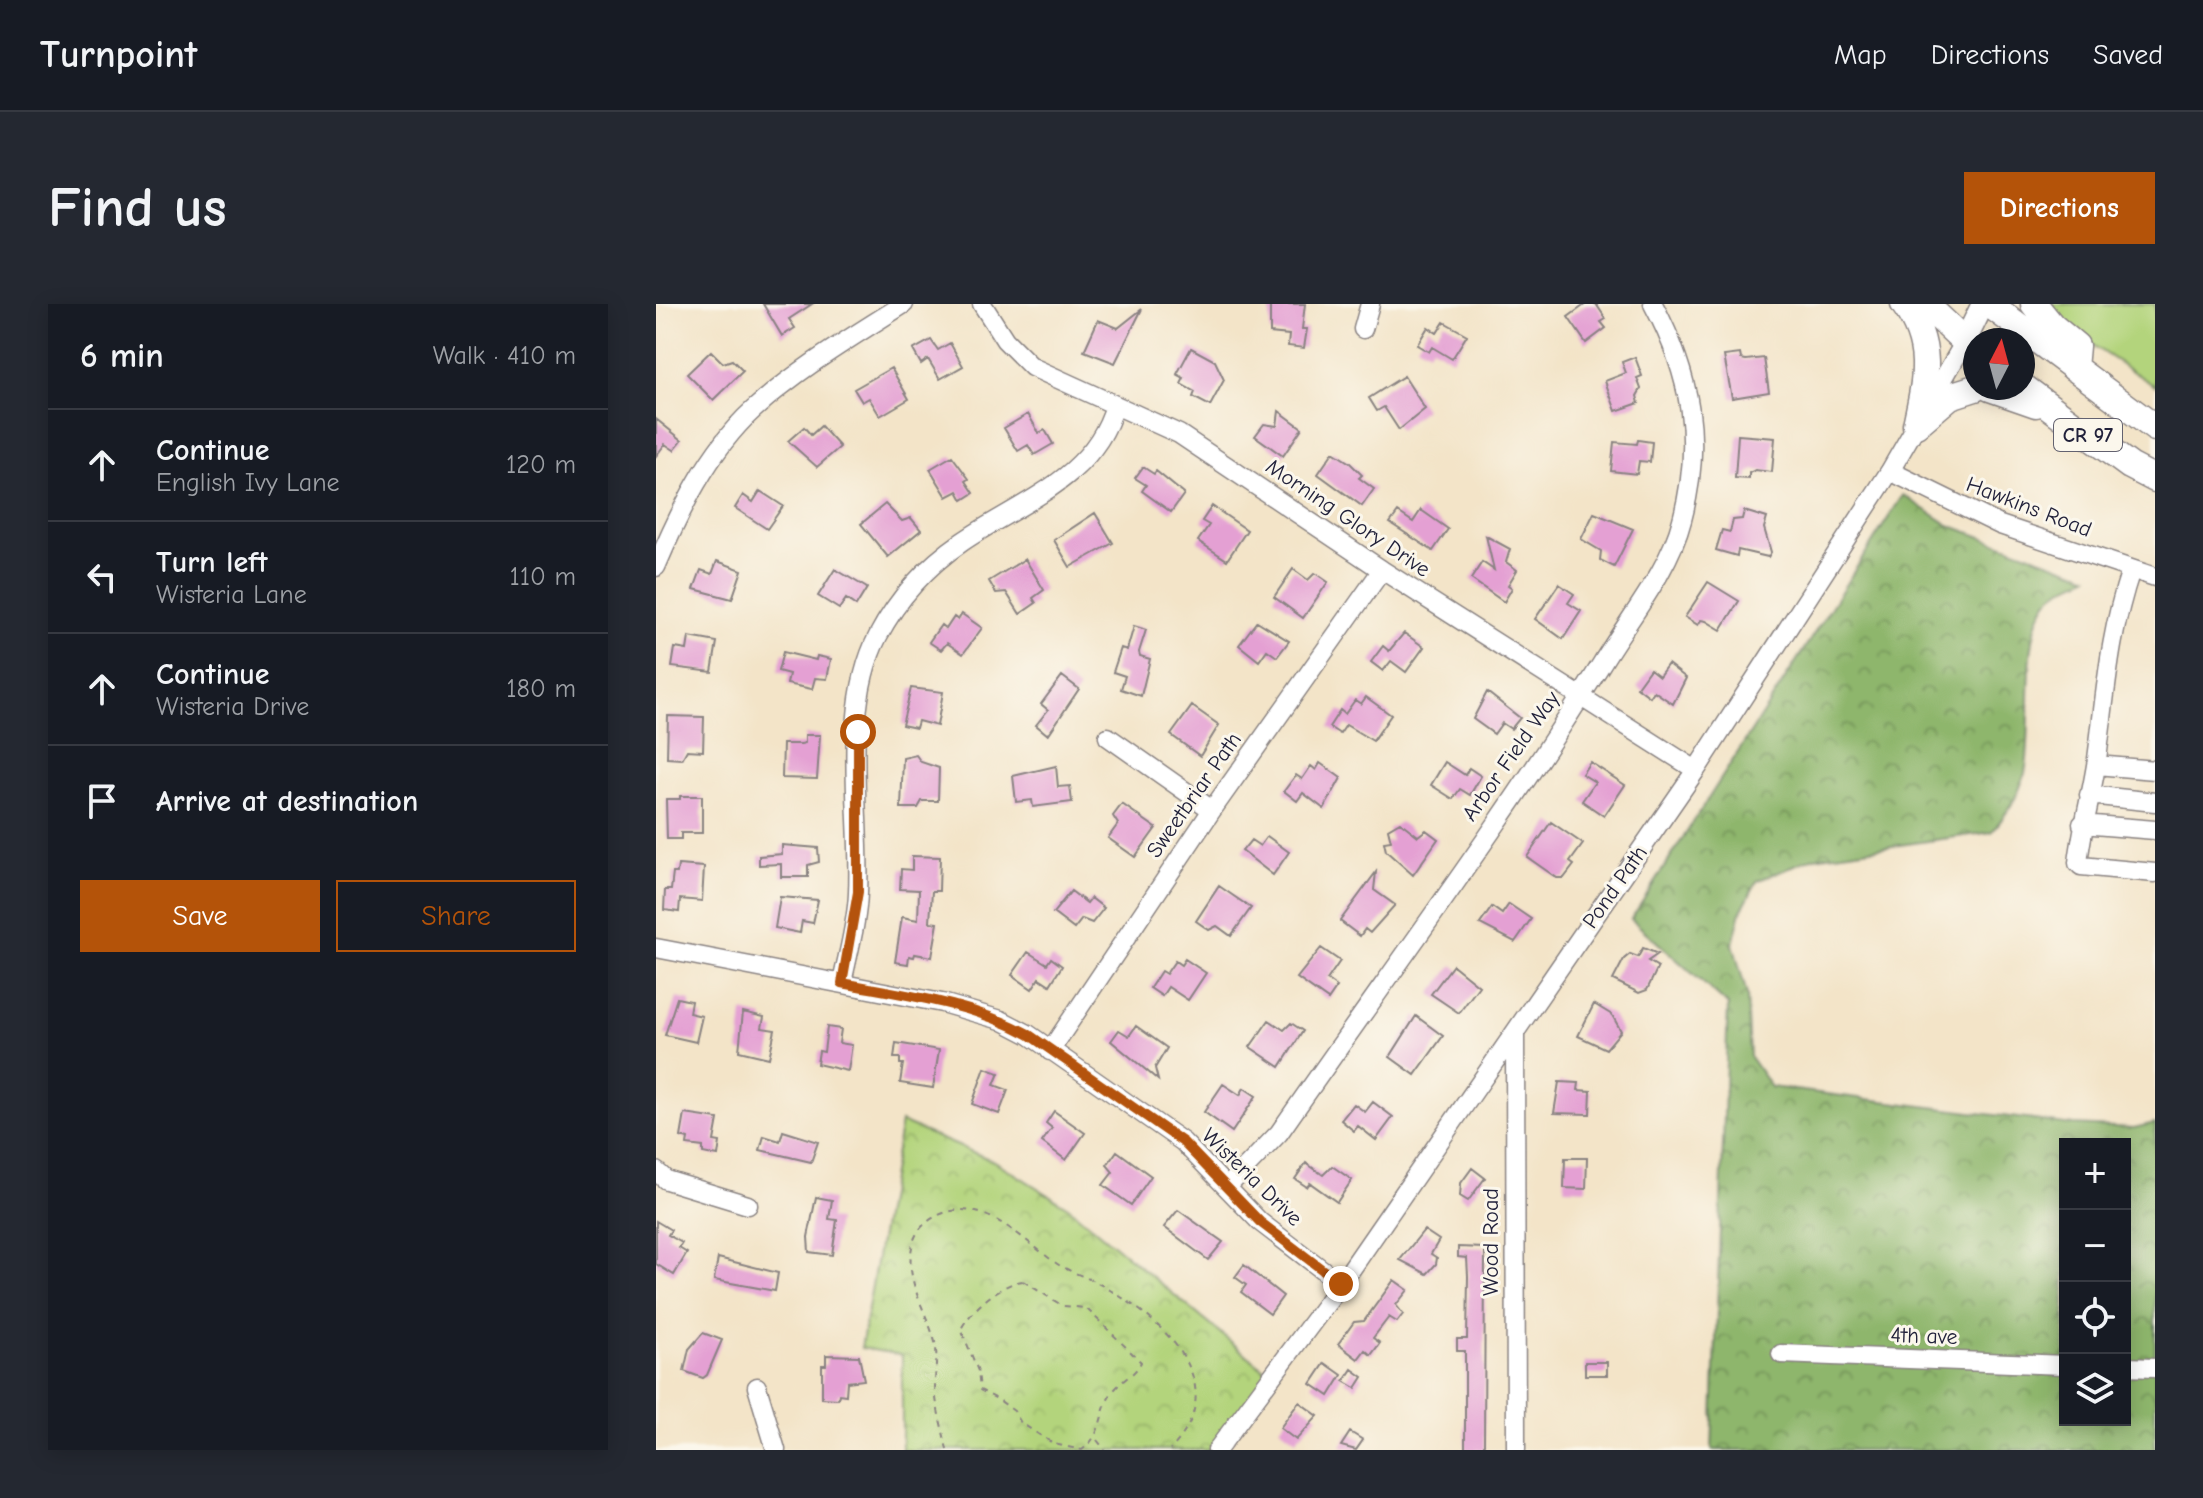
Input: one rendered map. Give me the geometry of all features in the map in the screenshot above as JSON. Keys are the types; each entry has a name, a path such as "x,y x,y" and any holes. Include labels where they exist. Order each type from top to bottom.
{"highway":[{"path":"1904,304 1917,322 1928,374 1916,425"},
{"path":"1925,304 1963,341"},
{"name":"CR 97","path":"1989,304 2155,428"},
{"path":"2034,304 2052,326 2076,346 2074,368"},
{"path":"1916,425 1950,396 1963,392"},
{"name":"CR 97","path":"2035,396 2130,466 2155,479"},
{"path":"2022,400 2060,414"}],"main road":[{"name":"Pond Path","path":"1975,328 1983,304"}],"street":[{"path":"656,567 680,511 725,443 751,412 829,352 904,304"},
{"name":"Morning Glory Drive","path":"982,304 1005,340 1032,367 1179,434 1382,570 1696,770"},
{"path":"1363,329 1370,304"},
{"name":"Arbor Field Way","path":"1227,1187 1279,1133 1581,697 1674,546 1683,518 1692,446 1688,391 1675,346 1653,304"},
{"name":"Pond Path","path":"1217,1450 1341,1284 1696,770 1963,356"},
{"path":"842,983 858,892 858,732 864,676 877,638 902,597 933,564 962,542 1068,477 1099,445 1115,405"},
{"name":"Hawkins Road","path":"1890,471 2000,525 2155,577"},
{"name":"Sweetbriar Path","path":"1050,1051 1212,810 1382,570"},
{"path":"2131,570 2111,638 2096,765 2082,824 2079,865 2155,873"},
{"path":"1108,737 1212,810"},
{"path":"2096,765 2155,770"},
{"path":"2089,795 2155,802"},
{"path":"2082,824 2155,830"},
{"name":"Wisteria Drive","path":"656,948 942,1003 1001,1020 1183,1142 1283,1242 1341,1284"},
{"name":"Wood Road","path":"1515,1033 1516,1450"},
{"path":"656,1171 666,1180 748,1205"},
{"name":"4th ave","path":"1781,1354 2059,1365"},
{"path":"2131,1367 2155,1368"},
{"path":"757,1387 776,1450"}],"path":[{"path":"947,1450 935,1385 935,1343 913,1288 913,1243 922,1227 938,1214 961,1210 984,1215 1061,1266 1105,1287 1172,1338 1192,1367 1198,1387 1195,1408 1182,1438 1170,1450"},
{"path":"1023,1281 1063,1306 1086,1308 1101,1321 1141,1362 1136,1372 1115,1389 1104,1407 1096,1439 1082,1450 1054,1444 1021,1423 1014,1411 999,1400 980,1390 978,1371 961,1329 970,1311 989,1300 1008,1283 1023,1281"},
{"path":"1096,1439 1105,1450"}],"green space":[{"path":"2045,304 2155,304 2155,386 2061,325"},
{"path":"1903,495 1949,525 2089,576 2051,597 2041,613 2031,656 2025,773 2016,797 1992,832 1814,857 1757,881 1741,911 1733,944 1747,995 1750,1057 1771,1087 2073,1125 2134,1128 2155,1123 2155,1450 1712,1450 1728,1005 1631,919"},
{"path":"901,1122 996,1162 1068,1207 1271,1375 1214,1450 902,1450 902,1355 861,1348"}],"building":[{"path":"763,304 812,304 789,319 795,328 782,336"},
{"path":"1270,304 1305,304 1302,329 1307,329 1304,348 1288,346 1289,335 1270,333"},
{"path":"1586,304 1596,304 1606,319 1601,322 1606,328 1586,343 1568,317"},
{"path":"1142,309 1115,363 1084,351 1098,320 1118,328"},
{"path":"1444,322 1467,335 1452,359 1432,347 1429,352 1417,345 1428,327 1437,333"},
{"path":"931,340 938,350 950,343 963,366 940,379 928,359 921,364 913,350"},
{"path":"1191,348 1215,361 1224,380 1210,406 1193,397 1195,392 1181,384 1184,378 1177,374"},
{"path":"711,351 723,363 732,360 743,371 713,400 687,374"},
{"path":"1740,354 1741,359 1746,360 1764,358 1769,392 1732,398 1724,356"},
{"path":"1635,357 1642,376 1637,378 1641,389 1637,396 1639,403 1616,411 1605,381 1626,373 1622,362"},
{"path":"891,368 909,399 880,416 869,398 862,402 854,389"},
{"path":"1404,376 1425,409 1399,430 1384,407 1377,411 1369,398"},
{"path":"1279,411 1302,428 1283,456 1255,436 1264,424 1277,426"},
{"path":"1028,414 1039,433 1045,430 1053,444 1034,455 1028,445 1018,451 1004,428"},
{"path":"656,419 682,440 674,450 665,444 656,456"},
{"path":"821,426 840,447 817,467 788,441 804,427 811,435"},
{"path":"1738,435 1775,438 1772,472 1755,470 1749,473 1749,479 1735,478"},
{"path":"1638,440 1652,442 1650,462 1639,461 1637,474 1611,471 1614,442 1637,444"},
{"path":"1333,452 1350,463 1362,475 1359,478 1374,489 1362,506 1318,474"},
{"path":"952,456 969,479 966,481 974,493 963,500 958,491 947,497 930,469"},
{"path":"1143,467 1154,474 1156,471 1184,494 1171,512 1142,491 1146,485 1135,478"},
{"path":"760,491 783,506 767,529 735,508 743,495 753,502"},
{"path":"885,504 902,521 911,518 921,530 888,557 861,524"},
{"path":"1212,506 1247,530 1227,560 1198,541 1209,525 1202,521"},
{"path":"1421,510 1448,529 1433,551 1390,523 1398,512 1413,522"},
{"path":"1744,511 1767,518 1764,528 1771,552 1768,557 1738,550 1737,556 1716,550 1722,530 1730,532 1733,520 1742,519"},
{"path":"1095,513 1113,543 1070,567 1054,540"},
{"path":"1594,513 1633,529 1614,567 1600,560 1601,551 1581,539"},
{"path":"1486,536 1510,549 1506,562 1517,570 1508,585 1512,588 1504,602 1471,579 1482,562 1494,570"},
{"path":"1025,559 1044,590 1033,598 1036,603 1020,614 1006,592 996,593 989,581"},
{"path":"717,561 742,570 732,599 694,589 701,570 712,574"},
{"path":"835,569 867,588 856,606 846,599 839,609 818,596"},
{"path":"1293,569 1308,580 1315,573 1328,582 1303,618 1274,597"},
{"path":"1708,582 1739,601 1721,630 1706,621 1701,620 1698,625 1685,617"},
{"path":"1559,584 1574,594 1568,603 1581,611 1563,639 1535,619"},
{"path":"962,614 982,628 963,654 947,643 941,650 929,642 941,625 946,629 954,617 958,620"},
{"path":"1257,621 1289,641 1277,657 1267,650 1259,661 1239,645"},
{"path":"1134,626 1146,630 1139,652 1140,656 1150,659 1141,696 1121,689 1125,676 1113,672 1121,648 1127,650"},
{"path":"1404,633 1424,647 1406,672 1391,661 1383,671 1371,662 1383,646 1389,651"},
{"path":"689,637 717,642 712,672 672,667 675,648 687,650"},
{"path":"783,652 816,660 817,656 831,659 827,679 815,678 812,689 787,684 789,674 778,671"},
{"path":"1668,664 1686,678 1673,704 1654,691 1650,697 1637,687 1650,669 1659,676"},
{"path":"1062,676 1079,689 1048,735 1036,725 1048,710 1041,704"},
{"path":"911,688 943,692 937,726 918,721 916,728 902,725"},
{"path":"1487,692 1520,718 1511,729 1502,723 1494,734 1473,719"},
{"path":"1366,697 1391,715 1373,741 1346,725 1340,734 1329,727 1340,710 1345,714 1355,700 1361,704"},
{"path":"1192,706 1219,725 1200,756 1171,735"},
{"path":"668,716 704,717 703,751 687,750 682,759 667,758"},
{"path":"805,735 820,735 817,779 782,778 783,744 805,743"},
{"path":"916,755 921,762 939,768 938,801 922,801 918,808 901,808 903,758"},
{"path":"1445,762 1465,775 1469,768 1481,776 1470,795 1460,789 1453,799 1431,785"},
{"path":"1590,762 1625,785 1604,816 1582,801 1595,782 1582,774"},
{"path":"1320,763 1341,778 1324,809 1303,793 1297,801 1284,791 1296,775 1302,779 1311,766 1316,770"},
{"path":"1056,766 1058,787 1070,786 1072,802 1033,807 1032,800 1016,802 1013,776"},
{"path":"680,796 702,796 702,833 681,833 681,839 667,839 666,799 680,799"},
{"path":"1122,804 1156,828 1135,857 1108,838 1118,824 1113,816"},
{"path":"1400,822 1418,836 1426,830 1438,839 1413,875 1386,851 1384,842 1391,841 1388,829"},
{"path":"1551,822 1583,844 1570,862 1574,865 1564,878 1557,878 1527,857"},
{"path":"1267,836 1289,852 1273,875 1242,851 1251,840 1260,846"},
{"path":"782,845 818,848 819,862 808,865 808,877 781,877 781,864 759,865 759,856 782,854"},
{"path":"912,856 940,857 939,891 932,891 930,922 938,923 932,957 915,954 914,957 909,956 908,964 895,962 902,917 918,920 919,890 900,889 901,869 912,870"},
{"path":"678,865 704,867 702,901 680,899 679,912 664,910 665,890 671,890 673,873 677,873"},
{"path":"1376,872 1374,890 1395,905 1370,933 1365,929 1360,936 1340,921"},
{"path":"1219,886 1251,908 1231,936 1217,926 1209,930 1196,921"},
{"path":"1071,891 1087,903 1091,898 1104,908 1092,923 1082,919 1074,929 1053,913"},
{"path":"780,897 818,900 813,923 802,921 800,933 775,928"},
{"path":"1509,904 1531,919 1515,942 1480,924 1492,907 1502,914"},
{"path":"1321,948 1340,961 1327,980 1337,987 1328,1000 1297,978"},
{"path":"1643,948 1658,954 1648,961 1658,967 1647,990 1639,993 1613,980 1624,959 1630,954 1638,957"},
{"path":"1028,952 1047,964 1051,958 1062,966 1050,985 1039,978 1032,989 1012,975"},
{"path":"1185,959 1206,973 1188,1000 1168,987 1162,996 1150,988 1161,971 1166,974 1175,961 1181,965"},
{"path":"1453,965 1479,986 1459,1013 1431,994"},
{"path":"677,998 691,1001 689,1013 702,1016 696,1042 665,1035"},
{"path":"1594,1004 1612,1015 1621,1031 1606,1049 1578,1036"},
{"path":"743,1012 764,1017 762,1028 775,1030 769,1058 739,1051"},
{"path":"1416,1016 1443,1036 1415,1075 1390,1057"},
{"path":"1269,1020 1284,1030 1291,1023 1303,1031 1280,1067 1250,1047"},
{"path":"1136,1026 1167,1048 1155,1068 1158,1080 1111,1041 1119,1030 1129,1036"},
{"path":"827,1027 841,1029 839,1043 852,1045 848,1071 817,1064 819,1051 824,1052"},
{"path":"896,1043 939,1050 933,1088 900,1083 903,1064 900,1064 900,1058 894,1058"},
{"path":"985,1068 999,1073 994,1085 1008,1090 999,1114 972,1104"},
{"path":"1559,1082 1579,1083 1578,1090 1591,1091 1590,1114 1554,1113"},
{"path":"1223,1084 1240,1095 1244,1088 1256,1096 1232,1132 1204,1112"},
{"path":"1373,1102 1393,1117 1376,1140 1358,1126 1354,1131 1341,1120 1354,1104 1365,1112"},
{"path":"1054,1111 1085,1133 1066,1160 1042,1142 1052,1128 1046,1123"},
{"path":"685,1114 718,1119 714,1141 720,1142 718,1156 703,1153 703,1147 687,1145 688,1139 681,1137"},
{"path":"783,1131 818,1142 811,1162 760,1150 764,1136 780,1141"},
{"path":"1117,1151 1151,1176 1131,1205 1103,1185 1113,1172 1107,1165"},
{"path":"1565,1158 1587,1158 1586,1189 1564,1188"},
{"path":"1306,1163 1323,1175 1332,1166 1352,1180 1337,1202 1310,1183 1307,1187 1295,1179"},
{"path":"1472,1168 1485,1178 1468,1201 1460,1196 1461,1183"},
{"path":"816,1197 832,1200 829,1219 837,1220 832,1255 809,1252 808,1237"},
{"path":"1178,1210 1223,1242 1208,1260 1164,1227"},
{"path":"656,1221 671,1230 668,1235 682,1243 679,1248 687,1253 674,1275 656,1264"},
{"path":"1424,1230 1439,1240 1431,1254 1437,1258 1436,1264 1427,1274 1400,1260"},
{"path":"1458,1247 1485,1248 1484,1450 1465,1450 1465,1351 1457,1351 1457,1339 1467,1339 1468,1276 1467,1258 1458,1257"},
{"path":"718,1258 778,1273 775,1291 714,1280"},
{"path":"1244,1265 1283,1296 1270,1314 1241,1292 1246,1285 1235,1277"},
{"path":"1394,1280 1408,1290 1396,1305 1403,1314 1397,1322 1389,1317 1373,1338 1380,1343 1371,1355 1365,1350 1358,1359 1338,1344 1354,1322 1364,1321"},
{"path":"703,1333 722,1340 703,1378 684,1371 689,1349"},
{"path":"826,1355 859,1356 864,1380 847,1382 846,1395 839,1394 838,1399 822,1398 822,1365 826,1365"},
{"path":"1585,1362 1607,1362 1607,1375 1585,1375"},
{"path":"1325,1363 1342,1375 1329,1396 1311,1384"},
{"path":"1352,1369 1363,1377 1356,1388 1344,1381"},
{"path":"1299,1402 1318,1416 1296,1440 1280,1428"},
{"path":"1350,1432 1363,1440 1356,1450 1341,1446"}],"route":[{"path":"858,732 857,908 842,983 971,1010 1001,1020 1028,1034 1183,1142 1260,1222 1341,1284"}]}
